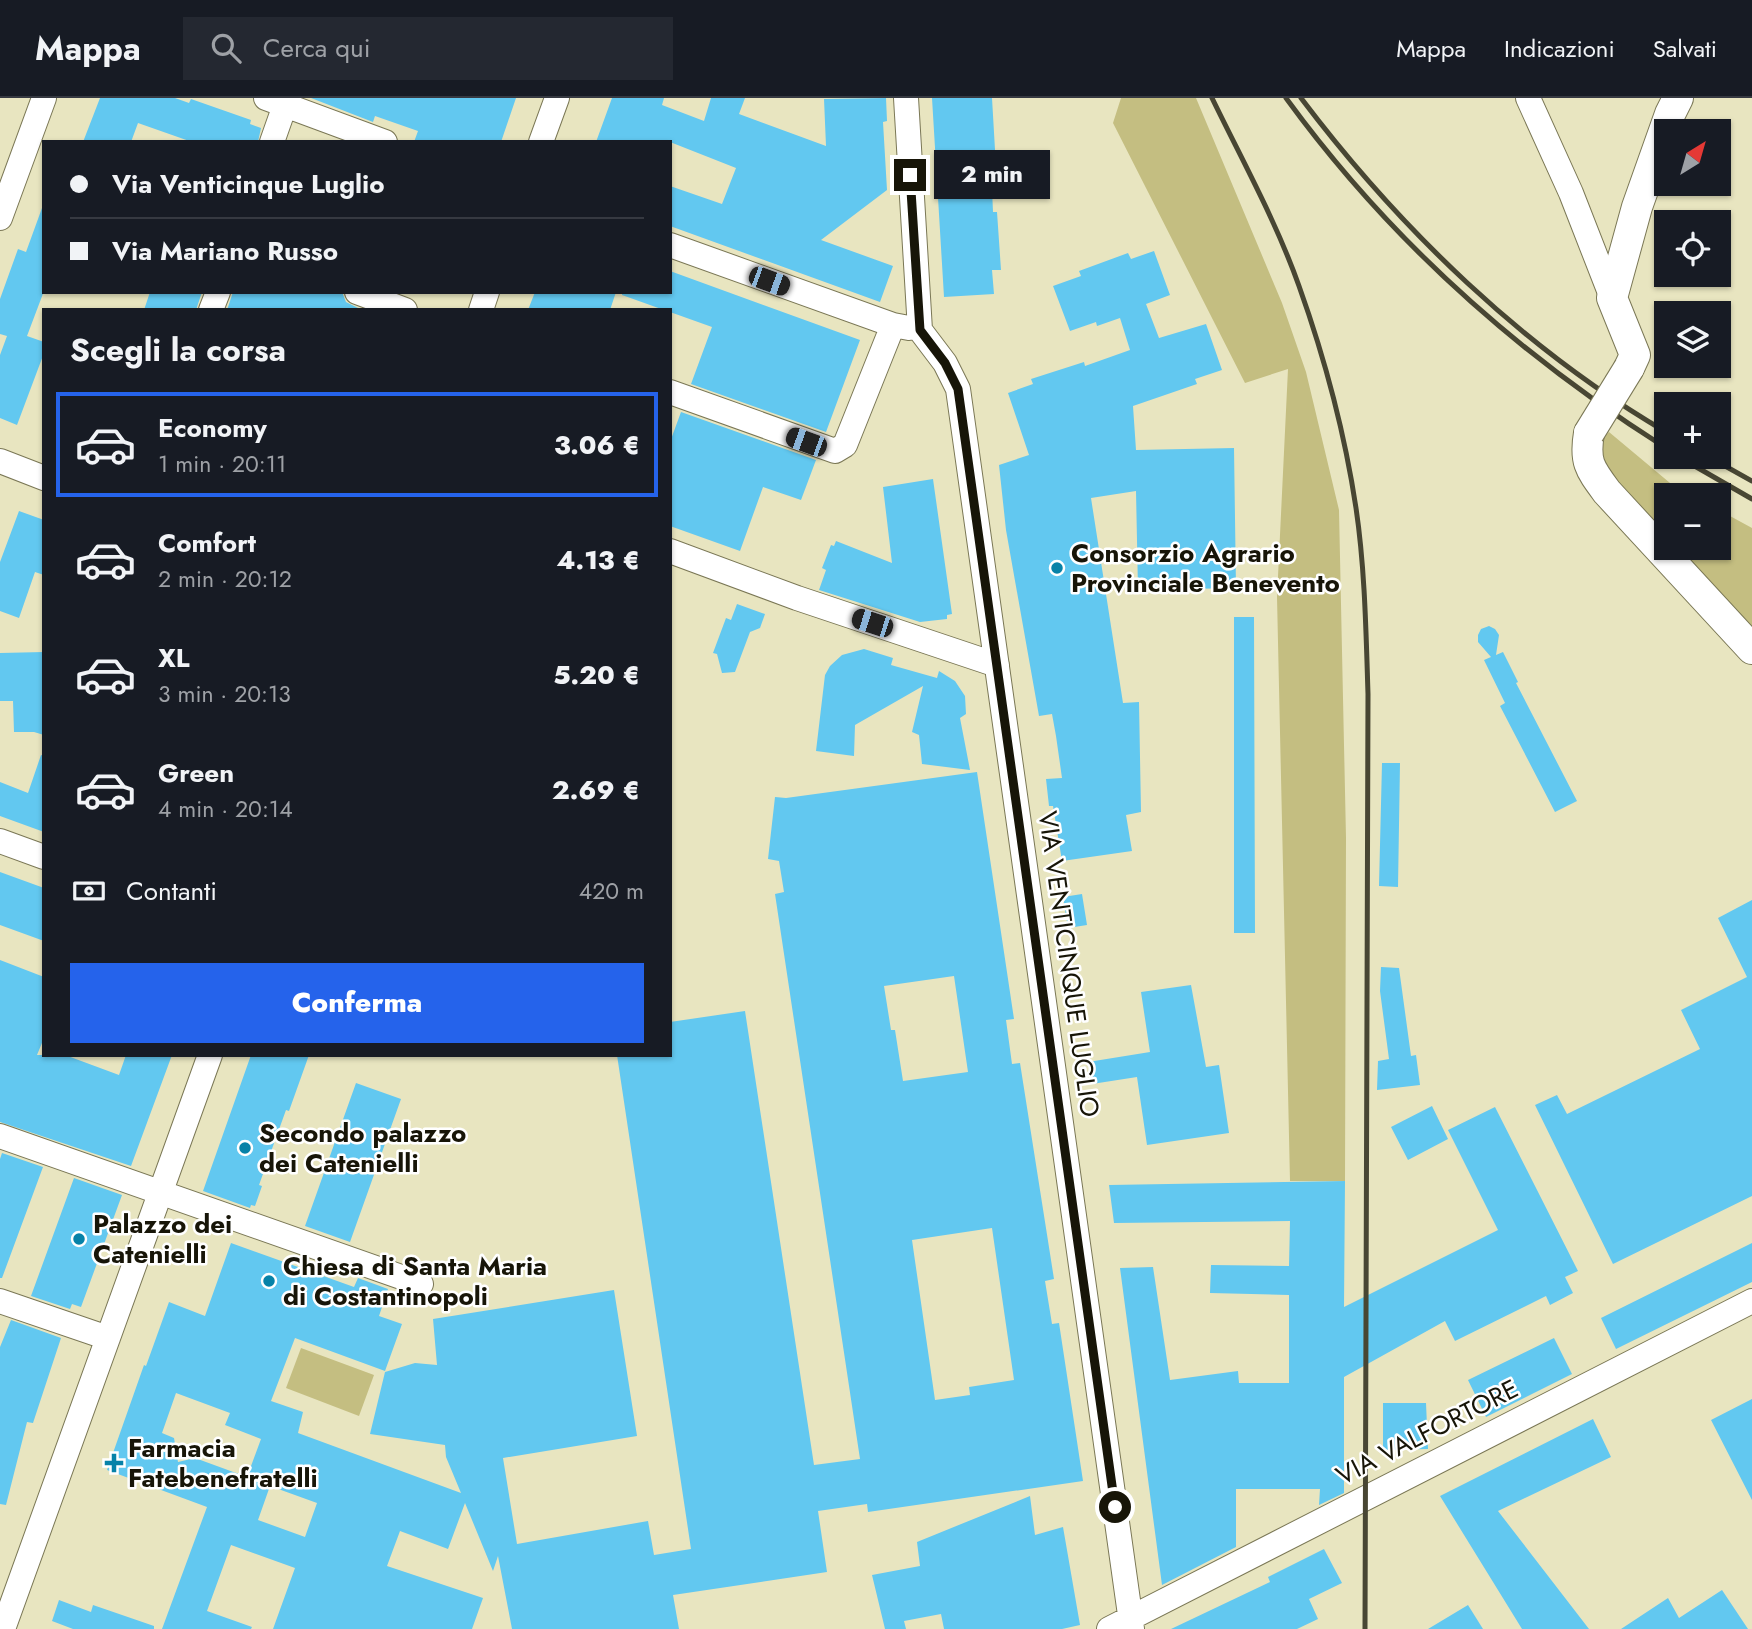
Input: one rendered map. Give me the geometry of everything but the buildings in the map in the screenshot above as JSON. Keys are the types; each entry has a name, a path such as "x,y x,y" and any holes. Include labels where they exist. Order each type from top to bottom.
{"main road":[{"path":"1678,98 1637,207 1612,298 1634,355 1629,368 1589,433 1586,460 1607,492 1752,649"}],"street":[{"path":"0,218 44,98"},
{"path":"542,140 557,98"},
{"path":"672,246 893,325 920,330 906,98"},
{"path":"1528,98 1571,193 1612,298"},
{"path":"272,140 275,102 380,140"},
{"path":"363,294 400,308"},
{"path":"672,393 835,451 845,445 893,325"},
{"name":"VIA VENTICINQUE LUGLIO","path":"920,330 945,363 958,389 1127,1626"},
{"path":"0,461 42,477"},
{"path":"672,552 797,598 997,665"},
{"path":"0,841 42,856"},
{"path":"3,1629 9,1584 108,1338 210,1057"},
{"path":"0,1136 421,1284"},
{"path":"0,1301 108,1338"},
{"name":"VIA VALFORTORE","path":"1127,1626 1752,1301"}],"shaded area":[{"path":"1121,98 1196,98 1282,303 1306,372 1339,510 1346,838 1345,1181 1290,1181 1277,597 1288,369 1245,383 1113,123"},
{"path":"1609,432 1670,483 1654,483 1654,532 1624,500 1596,445"},
{"path":"1731,517 1752,528 1752,638 1679,560 1731,560"},
{"path":"301,1348 374,1375 359,1416 286,1388"}],"railway":[{"path":"1212,98 1280,238 1308,313 1333,396 1346,452 1361,554 1368,694 1365,1629"},
{"path":"1286,98 1368,199 1459,291 1559,374 1654,440"},
{"path":"1301,98 1380,194 1467,283 1563,363 1654,424"},
{"path":"1700,469 1752,499"},
{"path":"1730,469 1752,481"}],"place":[{"name":"Consorzio Agrario Provinciale Benevento","path":"1057,568"},
{"name":"Secondo palazzo dei Catenielli","path":"245,1148"},
{"name":"Palazzo dei Catenielli","path":"79,1239"},
{"name":"Chiesa di Santa Maria di Costantinopoli","path":"269,1281"},
{"name":"Farmacia Fatebenefratelli","path":"114,1463"}],"route":[{"path":"910,175 920,330 945,363 958,389 1115,1507"}]}
